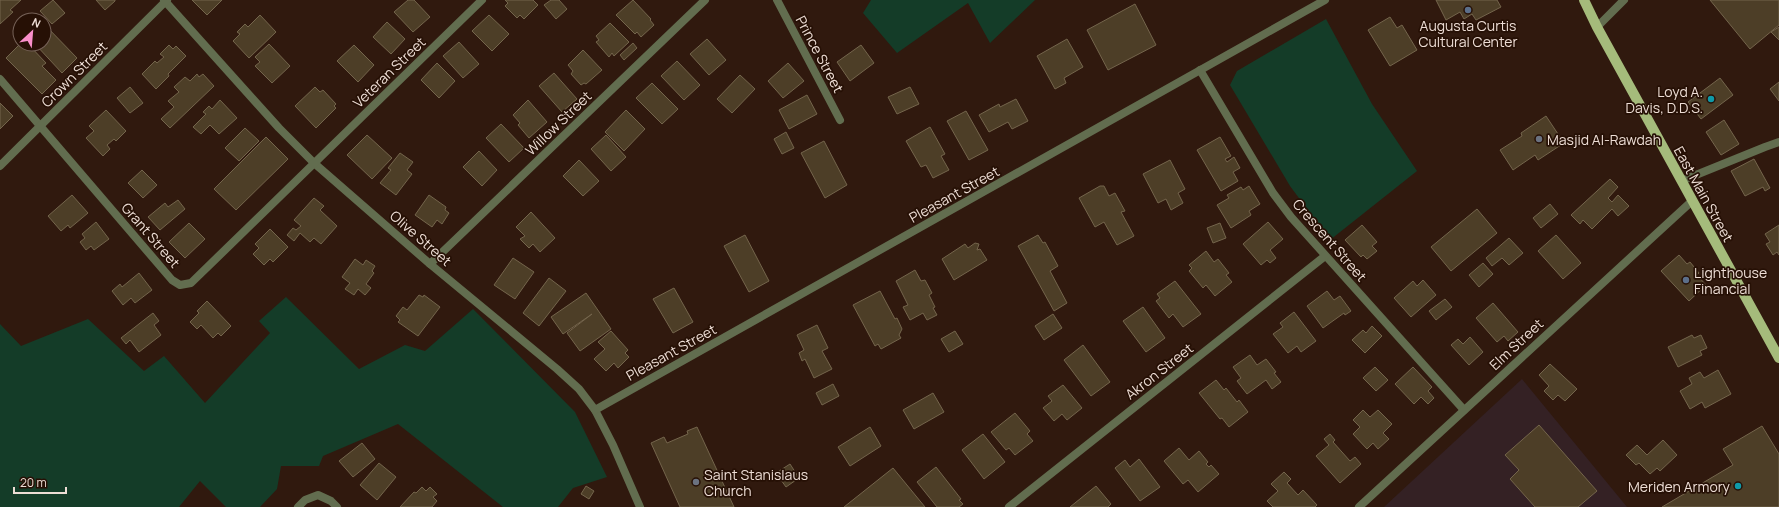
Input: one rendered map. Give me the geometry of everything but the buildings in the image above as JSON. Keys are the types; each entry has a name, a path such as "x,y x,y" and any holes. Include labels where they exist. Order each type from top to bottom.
{"main road":[{"name":"East Main Street","path":"1584,0 1597,27 1779,358"}],"street":[{"name":"Veteran Street","path":"314,163 482,0"},
{"name":"Willow Street","path":"430,264 705,0"},
{"name":"Prince Street","path":"777,0 840,120"},
{"name":"Pleasant Street","path":"595,410 1325,0"},
{"path":"1597,27 1624,0"},
{"name":"Olive Street","path":"166,1 279,128 314,163 430,264 579,389 595,410 613,445 640,507"},
{"name":"Crown Street","path":"0,166 166,1"},
{"name":"Crescent Street","path":"1200,70 1273,193 1325,256 1464,410"},
{"name":"Grant Street","path":"0,80 172,280 180,285 191,283 314,163"},
{"path":"1681,181 1764,146 1779,142"},
{"name":"Elm Street","path":"1359,507 1692,201"},
{"name":"Akron Street","path":"1009,507 1325,256"},
{"path":"298,507 305,500 318,495 331,501 337,507"}],"shaded area":[{"path":"1522,379 1627,507 1384,507"}],"green space":[{"path":"871,0 1035,0 990,43 968,3 897,53 863,13"},
{"path":"1326,19 1372,104 1417,171 1330,240 1290,186 1230,85 1237,71"},
{"path":"286,297 359,369 405,345 425,351 473,309 575,412 607,477 573,488 558,507 503,507 398,424 323,456 319,466 281,466 277,489 260,507 226,507 200,481 179,507 0,507 0,324 21,346 88,319 144,371 164,356 205,403 270,333 259,321"}],"place":[{"name":"Augusta Curtis Cultural Center","path":"1468,10"},
{"name":"Loyd A. Davis, D.D.S.","path":"1711,99"},
{"name":"Masjid Al-Rawdah","path":"1539,139"},
{"name":"Lighthouse Financial","path":"1686,280"},
{"name":"Saint Stanislaus Church","path":"696,482"},
{"name":"Meriden Armory","path":"1738,486"}]}
